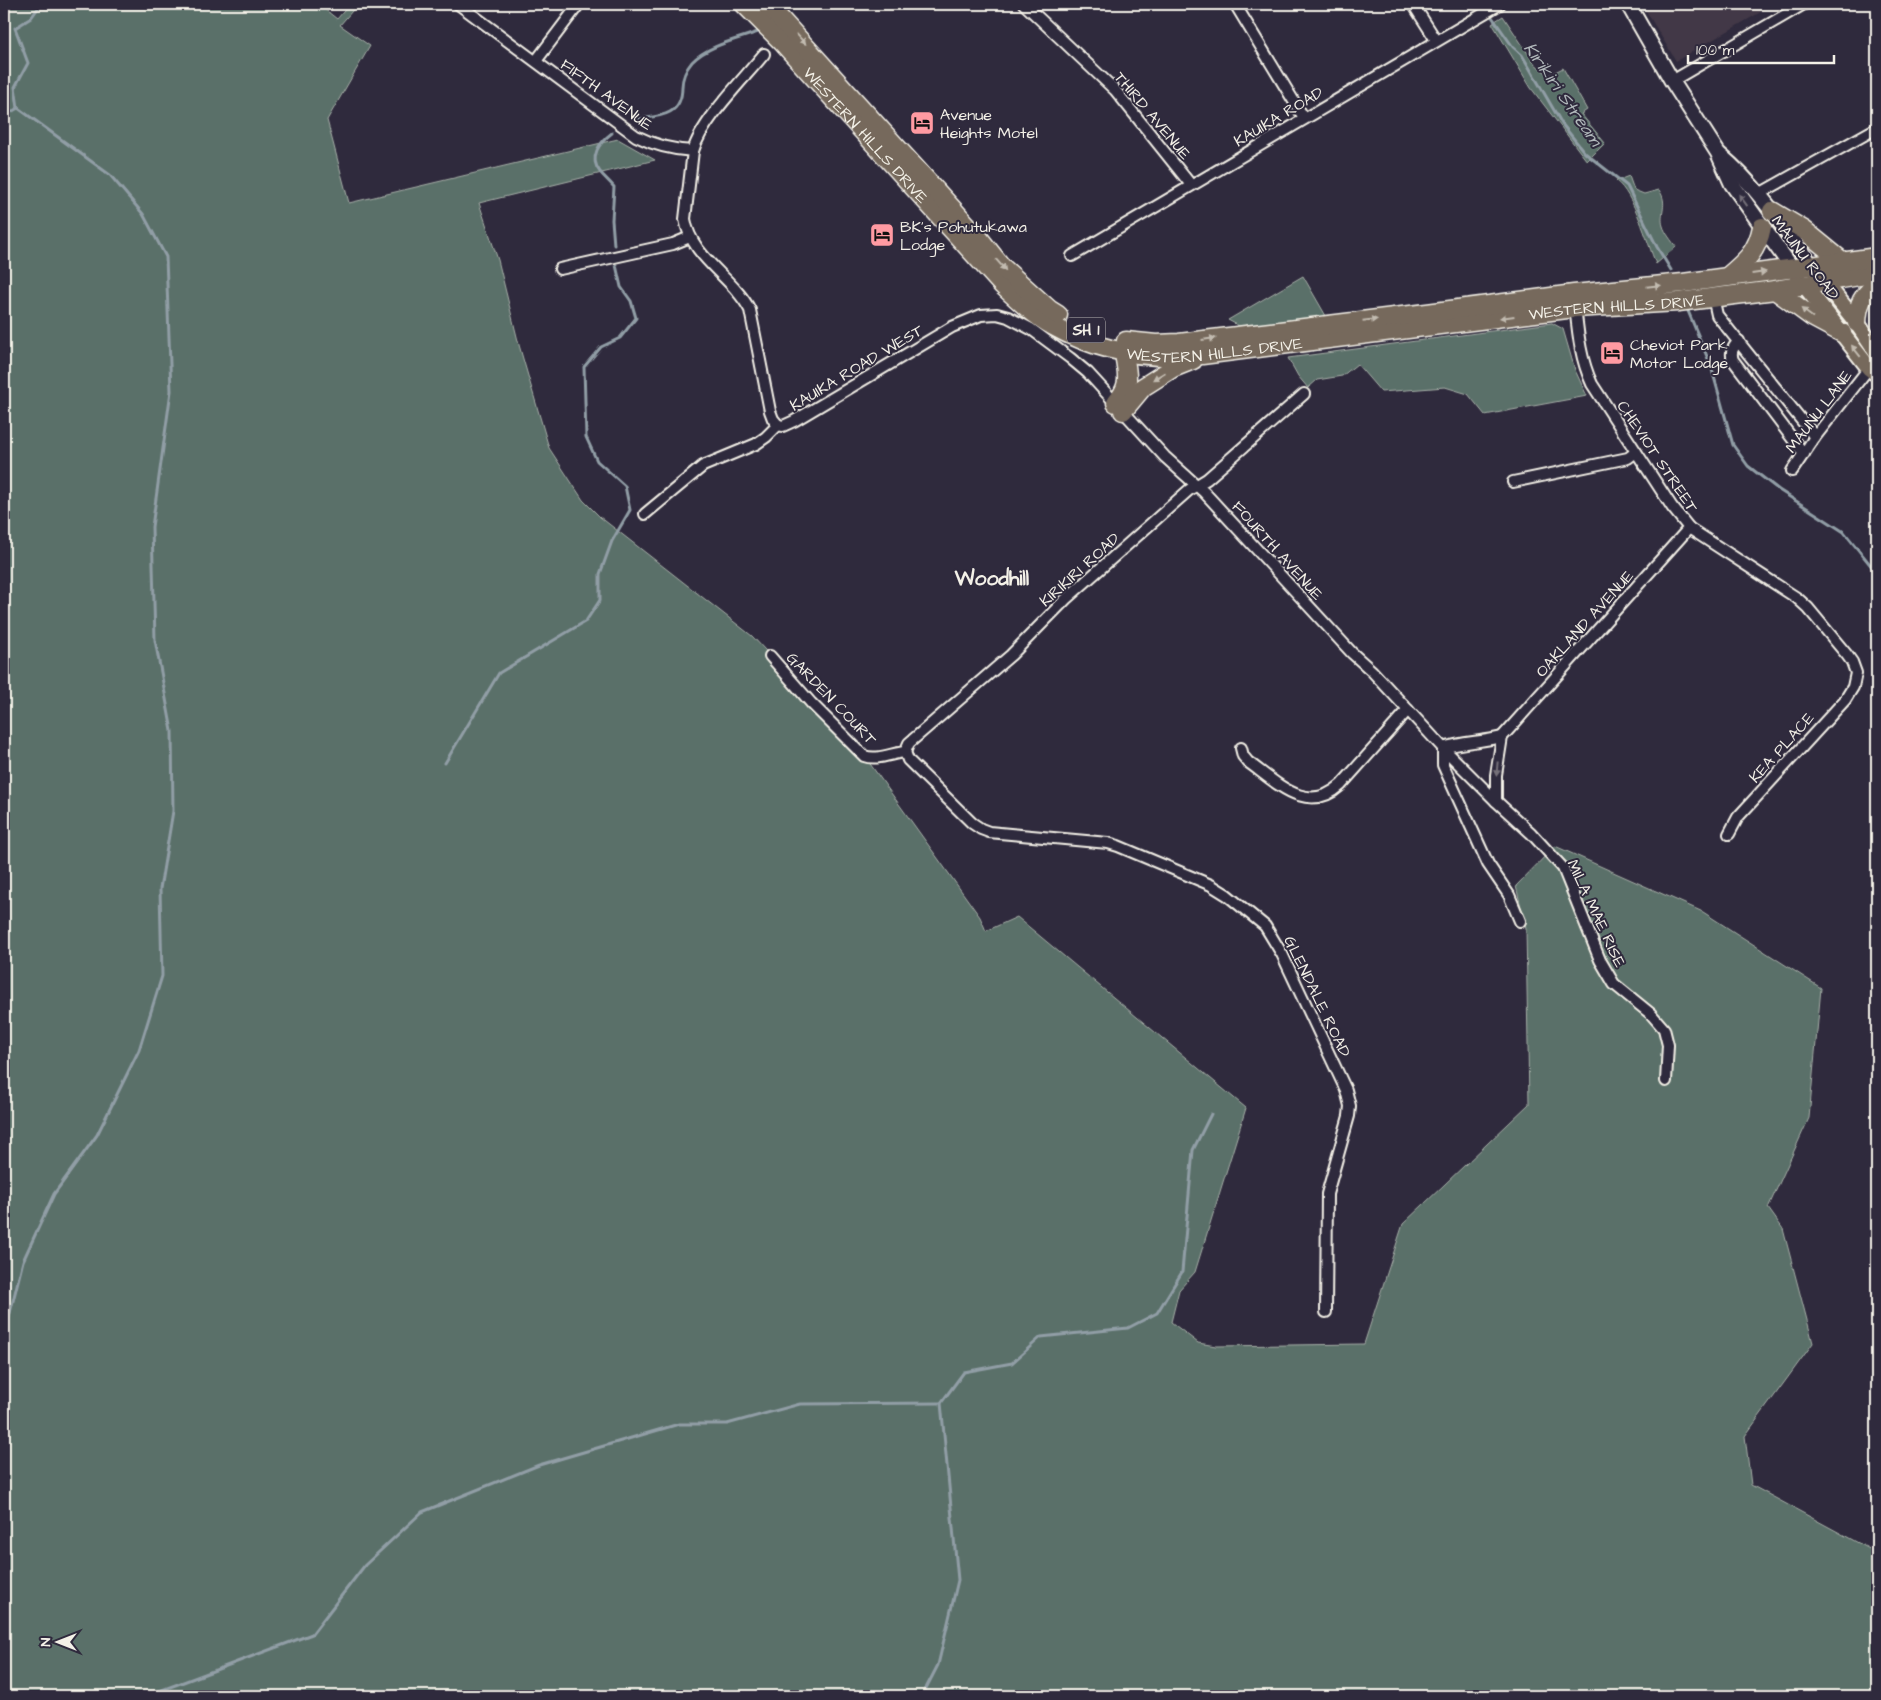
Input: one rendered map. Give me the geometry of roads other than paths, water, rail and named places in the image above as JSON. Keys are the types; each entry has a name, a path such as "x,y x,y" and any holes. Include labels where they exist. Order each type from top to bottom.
{"highway":[{"name":"WESTERN HILLS DRIVE","path":"744,4 782,42 1009,291 1038,316 1053,326 1082,340 1124,353 1164,357 1202,355 1305,344 1428,320"},
{"name":"WESTERN HILLS DRIVE","path":"767,4 966,223 1002,267 1050,310 1073,324 1096,334 1134,343 1156,344 1428,320 1575,301 1811,265"},
{"path":"1772,211 1804,230 1842,260"},
{"path":"1726,277 1744,263 1754,251 1759,242 1762,227"},
{"name":"SH 1","path":"1811,265 1877,257"},
{"name":"SH 1","path":"1824,282 1877,273"},
{"name":"WESTERN HILLS DRIVE","path":"1575,301 1678,302 1824,282"},
{"path":"1857,323 1858,306 1863,296 1877,283"},
{"path":"1775,290 1812,317 1842,333"},
{"path":"1119,407 1127,388 1128,379 1124,353"},
{"path":"1119,407 1149,382 1173,368 1202,355"}],"main road":[{"name":"MAUNU ROAD","path":"1628,4 1672,80 1718,153 1732,184 1804,285 1873,371"},
{"name":"MAUNU ROAD","path":"1718,153 1738,170 1759,194 1811,265 1857,323 1877,353"}],"street":[{"name":"FIFTH AVENUE","path":"458,4 636,136 662,146 693,151"},
{"name":"FIFTH AVENUE","path":"536,61 579,4"},
{"name":"THIRD AVENUE","path":"1024,4 1116,90 1191,185"},
{"path":"1235,4 1304,118"},
{"path":"1413,4 1436,40"},
{"name":"KAUIKA ROAD","path":"1072,256 1500,4"},
{"path":"1672,80 1804,4"},
{"path":"764,54 705,126 696,141 693,151 685,219 690,237 742,297 750,310 770,411 773,419 778,424"},
{"path":"1759,194 1877,128"},
{"path":"560,269 673,244 690,237"},
{"path":"1712,297 1717,315 1815,438"},
{"name":"CHEVIOT STREET","path":"1575,301 1579,344 1585,370 1592,384 1672,507 1689,528 1803,603 1852,662 1856,680"},
{"name":"KAUIKA ROAD WEST","path":"645,514 703,466 756,444 766,438 778,424 783,426 794,421 952,327 972,317 987,314"},
{"name":"FOURTH AVENUE","path":"987,314 1008,317 1045,338 1088,373 1165,457 1204,492 1352,653 1372,671 1443,748 1530,833"},
{"path":"1739,341 1732,348 1731,356 1733,360 1804,454"},
{"name":"MAUNU LANE","path":"1792,471 1815,438 1873,371"},
{"name":"KIRIKIRI ROAD","path":"905,752 909,743 1011,655 1066,599 1304,394"},
{"path":"1513,482 1628,458 1636,452"},
{"name":"OAKLAND AVENUE","path":"1502,738 1689,528"},
{"name":"GARDEN COURT","path":"770,656 811,703 861,754 873,758 893,752 905,752"},
{"name":"KEA PLACE","path":"1729,834 1738,817 1845,700 1856,680"},
{"path":"1240,748 1248,762 1288,791 1304,798 1322,796 1333,792 1341,786 1408,710"},
{"path":"1496,801 1496,775 1502,738 1443,748 1444,765 1448,776 1488,864 1509,895 1520,920"},
{"name":"GLENDALE ROAD","path":"905,752 908,760 980,829 996,833 1108,843 1118,846 1211,885 1227,895 1265,926 1282,954 1346,1090 1350,1106 1327,1194 1326,1312"},
{"name":"MILA MAE RISE","path":"1530,833 1563,868 1600,960 1614,984 1651,1014 1664,1029 1668,1045 1666,1081"}],"waterway":[{"path":"4,1337 23,1261 54,1194 97,1135 139,1050 162,976 160,889 173,811 172,731 155,640 152,527 171,391 166,257 143,214 110,175 18,108 15,87 28,63 15,28 31,18 41,4"},
{"name":"Kirikiri Stream","path":"1483,4 1513,47 1522,55 1562,124 1585,153 1627,186 1657,247 1671,270"},
{"path":"639,119 663,115 674,109 679,103 686,71 699,56 724,43 761,31"},
{"path":"4,116 18,108"},
{"path":"612,133 600,145 595,155 595,161 600,172 614,187 612,220 614,245"},
{"path":"445,763 499,673 586,621 600,600 600,574 612,541 630,510 625,486 597,461 586,437 584,367 601,347 620,338 636,318 631,301 621,287 616,265"},
{"name":"Kirikiri Stream","path":"1688,311 1711,366 1733,445 1748,466 1779,490 1844,532 1877,573"},
{"name":"Kirikiri Stream","path":"1877,787 1877,796"},
{"path":"922,1696 938,1665 958,1580 941,1403 964,1372 1012,1363 1041,1337 1128,1328 1157,1313 1182,1272 1193,1150 1211,1114"},
{"path":"146,1696 312,1634 365,1565 422,1512 539,1465 679,1424 727,1424 800,1404 941,1403"}],"place":[{"name":"Avenue Heights Motel","path":"922,123"},
{"name":"BK's Pohutukawa Lodge","path":"882,235"},
{"name":"Cheviot Park Motor Lodge","path":"1612,353"}],"district":[{"name":"Woodhill","path":"992,578"}]}
